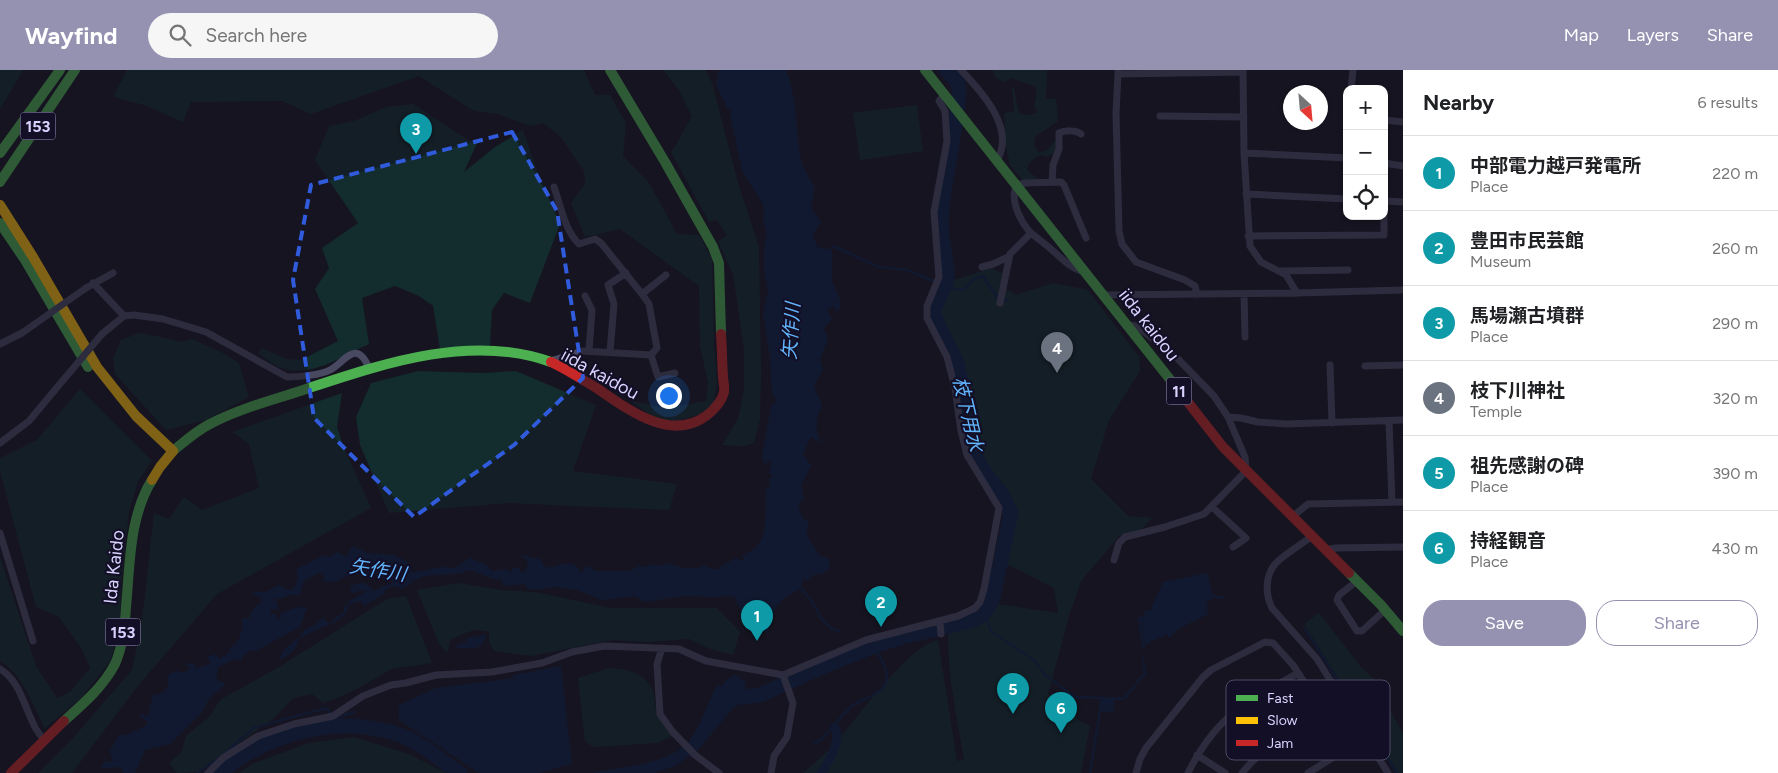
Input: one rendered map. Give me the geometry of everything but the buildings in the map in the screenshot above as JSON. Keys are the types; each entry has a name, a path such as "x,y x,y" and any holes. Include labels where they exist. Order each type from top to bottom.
{"main road":[{"name":"153","path":"0,154 60,70"},
{"name":"153","path":"0,182 75,70"},
{"name":"iida kaidou","path":"170,454 197,431 223,418 370,368 413,358 480,351 507,353 547,362 567,371 651,421 671,426 683,425 701,420 711,414 721,401 724,392 719,263 713,247 610,70"},
{"name":"iida kaidou","path":"925,70 1129,325 1204,423 1246,471 1357,581 1403,631"},
{"path":"0,205 33,257 97,367 136,416 170,454"},
{"path":"0,223 25,260 94,376 120,409 170,454"},
{"name":"Ida Kaido","path":"11,773 98,689 115,662 124,630 130,553 138,513 144,494 170,454"}],"street":[{"path":"961,70 992,107 997,117 1003,152 997,160"},
{"path":"1351,85 1353,70"},
{"path":"1197,295 1195,286 1185,280 1136,262 1122,244 1119,231 1118,72 1243,71 1244,152 1250,246 1261,262 1286,275 1297,293"},
{"path":"208,773 229,754 258,736 294,724 333,716 363,696 391,684 406,683 436,675 492,672 542,663 572,652 604,646 679,649 706,661 783,677 804,664 866,640 940,622 975,608 980,602 990,564 999,508 966,454 956,388 947,357 927,318 927,306 937,283 934,212 947,141 945,111 939,101 945,96"},
{"path":"1160,116 1244,117"},
{"path":"1388,120 1403,122"},
{"path":"1052,182 1052,165 1059,149 1059,133 1062,131 1081,134"},
{"path":"1244,152 1343,158"},
{"path":"1388,164 1403,166"},
{"path":"1086,238 1064,185 1061,182 1024,183 1017,185 1013,191 1015,204 1023,222 1031,233 1071,266 1086,273"},
{"path":"554,187 573,238 579,244 595,238 601,243 649,304 657,348 651,355"},
{"path":"1246,194 1343,199"},
{"path":"1388,201 1403,202"},
{"path":"1248,236 1384,235 1384,220"},
{"path":"982,267 1008,257 1031,233"},
{"path":"1001,300 1008,257"},
{"path":"1281,272 1348,270"},
{"path":"0,344 22,333 93,282 113,273"},
{"path":"610,352 614,304 608,285 626,273"},
{"path":"642,294 666,275"},
{"path":"93,282 124,316"},
{"path":"1104,295 1197,295 1403,290"},
{"path":"1244,294 1244,336"},
{"path":"585,296 592,310 589,352"},
{"path":"0,443 30,421 102,334 124,316 134,315 163,319 206,332 287,377 327,372 350,354 362,356 370,368"},
{"path":"1114,560 1119,543 1125,537 1186,521 1204,514 1246,471 1245,457 1228,417 1214,396 1178,359 1137,326 1129,325"},
{"path":"547,362 583,351 651,355"},
{"path":"651,355 658,377 675,373"},
{"path":"1330,364 1332,423"},
{"path":"1365,366 1403,365"},
{"path":"1228,417 1286,424 1403,420"},
{"path":"1390,420 1392,502"},
{"path":"1293,516 1308,504 1403,502"},
{"path":"1212,507 1246,538 1233,547"},
{"path":"0,533 33,641"},
{"path":"1312,536 1276,563 1269,576 1266,591 1272,608 1317,659 1330,680"},
{"path":"1326,550 1336,548 1403,547"},
{"path":"1357,581 1339,595 1337,600 1357,631 1362,631 1385,610"},
{"path":"940,622 941,634"},
{"path":"1137,773 1140,759 1154,738 1203,677 1218,665 1265,642 1273,643 1303,680"},
{"path":"662,648 657,664 660,714 680,740 695,755 720,773"},
{"path":"0,669 7,673 17,687 34,726 44,740"},
{"path":"1285,680 1298,672"},
{"path":"771,773 774,756 787,737 792,703 783,677"},
{"path":"1188,773 1197,755 1226,720"},
{"path":"1197,755 1225,773"},
{"path":"1242,773 1254,760"},
{"path":"1308,773 1329,760"},
{"path":"1380,760 1388,773"}],"highlighted area":[{"path":"512,132 557,211 583,378 514,445 414,517 314,418 293,280 311,185"}],"green space":[{"path":"0,70 23,70 0,109"},
{"path":"127,70 584,70 595,95 610,95 626,123 623,156 649,183 677,234 699,235 712,259 717,381 714,403 699,415 675,421 657,420 631,401 667,408 706,401 708,384 700,345 699,286 620,229 585,237 571,203 585,184 584,171 561,137 543,123 531,126 498,114 474,111 419,76 311,114 282,101 191,102 183,122 144,105 113,97"},
{"path":"663,70 706,70 712,83 738,183 759,247 760,419 754,443 744,446 722,445 738,419 744,389 744,350 733,274 718,241 727,236 717,220 709,222 671,152 692,117 679,90"},
{"path":"993,70 1047,70 1046,98 1056,99 1058,121 1035,137 1034,145 1039,153 1047,150 1055,141 1058,143 1056,152 1048,157 1039,155 1029,163 1027,170 1041,181 1024,182 1010,165 1006,147 1004,113 1014,112 1012,88 1014,87 1018,110 1021,114 1030,115 1037,112 1034,105 1036,87 1011,78 1003,82 994,76"},
{"path":"413,104 468,140 478,141 464,172 495,147 523,130 538,173 560,224 530,303 504,293 492,310 490,346 440,350 433,306 419,296 395,286 362,298 369,344 338,360 316,368 293,370 278,367 258,353 262,348 286,359 301,360 338,341 315,289 329,268 322,248 358,223 315,160 329,126 354,121 387,107"},
{"path":"917,105 923,151 860,160 853,113"},
{"path":"992,268 1003,274 1006,289 1016,295 1053,283 1088,290 1139,357 1140,371 1109,420 1091,479 1128,516 1152,518 1142,529 1119,536 1081,581 1069,616 1048,694 1072,708 1078,720 1090,726 1081,773 803,773 832,747 897,670 925,645 938,640 957,761 964,760 951,679 948,630 982,620 998,604 1058,613 1054,588 1007,564 1015,521 1014,508 981,454 972,425 968,389 961,364 936,315 940,301 954,280"},
{"path":"139,333 182,342 192,339 221,352 239,363 249,397 206,420 166,430 115,374 113,358 121,340"},
{"path":"418,371 483,373 516,371 596,405 573,471 677,484 669,510 508,503 389,513 360,445 356,417 371,383"},
{"path":"80,389 152,461 138,481 129,512 121,583 120,630 109,663 81,698 45,728 21,682 0,661 0,557 36,666 57,698 70,692 90,668 81,648 59,617 36,607 0,471 0,458 37,440"},
{"path":"342,393 337,427 371,508 217,594 137,687 72,773 38,773 73,738 132,670 142,621 154,513 169,519 184,497 202,510 259,488 249,444 232,432"},
{"path":"459,583 501,590 535,592 611,608 717,608 740,632 733,655 710,649 689,639 647,642 612,640 531,656 494,651 489,641 489,632 478,630 470,631 451,639 447,653 439,644 417,590"},
{"path":"406,596 432,663 391,669 364,685 324,703 312,694 293,698 274,718 198,772 177,773 169,763 181,753 186,736 210,716 220,700 279,667 387,599"},
{"path":"1319,613 1361,667 1374,680 1339,680 1304,624"},
{"path":"609,668 634,672 649,683 653,691 657,713 672,736 657,743 593,747 585,741 578,678"},
{"path":"1390,710 1403,734 1403,773 1398,773 1390,760"},
{"path":"353,737 409,754 446,773 239,773 252,764 309,743"}],"water":[{"path":"719,70 786,70 793,92 802,163 815,187 811,208 821,222 813,235 817,247 832,250 832,280 841,303 838,312 833,306 827,310 832,319 824,328 828,339 820,359 823,369 814,386 822,406 816,424 821,443 811,437 803,454 811,466 801,485 804,500 798,503 802,517 808,521 807,536 820,556 829,558 830,568 822,574 813,575 809,580 803,579 801,588 778,605 772,616 768,633 745,627 744,618 734,596 683,596 644,602 635,596 602,600 577,590 554,587 536,590 527,588 525,584 503,586 502,580 469,570 428,576 417,579 402,589 394,586 386,589 384,594 364,606 361,601 348,605 343,616 339,620 298,639 293,651 279,659 283,651 301,636 305,629 314,626 319,620 325,618 327,622 331,623 344,612 348,603 364,593 365,590 352,593 350,589 354,584 366,583 374,591 393,583 389,573 382,579 379,575 358,574 335,581 324,582 324,576 319,573 304,581 300,595 290,595 280,599 275,598 279,609 270,609 271,614 277,614 277,620 281,619 281,613 298,607 307,608 300,627 257,650 249,651 248,654 245,653 241,661 235,659 218,667 216,679 226,684 208,700 204,710 170,744 145,750 135,773 124,773 120,767 100,769 105,761 113,762 110,751 119,735 126,735 147,725 146,720 140,717 141,714 149,716 153,695 160,694 166,690 169,679 168,675 177,670 180,673 187,671 190,668 187,666 188,663 195,663 196,668 210,664 210,660 206,657 217,654 219,659 230,652 229,649 240,636 242,619 251,617 251,611 263,600 252,592 265,592 279,585 289,590 294,588 298,576 296,569 325,555 329,557 337,552 347,557 350,549 354,546 367,553 394,555 408,562 412,573 440,567 455,568 470,558 487,565 491,571 506,569 511,573 512,568 520,568 520,572 524,572 528,560 522,557 527,555 531,558 540,559 544,566 549,568 562,564 571,564 578,567 583,573 583,569 587,567 592,567 594,571 630,571 639,566 644,567 654,564 659,566 667,563 683,568 698,568 706,565 709,568 718,570 724,564 736,558 744,560 743,555 754,549 762,537 766,513 766,490 770,486 769,480 773,474 768,473 772,460 764,464 762,456 771,406 777,400 772,393 770,358 763,314 768,290 764,272 764,247 767,233 763,221 763,204 743,173 730,116 731,110 727,108 716,84"},
{"path":"1207,573 1213,597 1207,603 1208,614 1180,628 1169,638 1167,634 1145,645 1141,618 1146,610 1150,611 1163,582"},
{"path":"486,636 484,641 478,647 457,648 456,645 466,642 467,638"},
{"path":"561,666 572,764 539,773 479,773 399,720 399,705 436,688 513,678 513,675"},
{"path":"736,675 740,678 739,681 742,679 746,682 744,697 741,703 733,708 697,751 675,766 655,773 591,773 646,763 674,753 692,737 717,684 721,687 727,679"},
{"path":"1100,697 1115,698 1113,712 1099,711"}],"waterway":[{"name":"枝下用水","path":"733,695 741,697 760,695 874,646 902,637 972,621 984,613 993,597 1011,514 1003,496 984,471 975,455 967,428 964,392 956,360 933,313 947,278 941,221 959,94 957,83 946,70"},
{"path":"830,251 832,247 835,247 879,267 907,270 950,288 964,290 974,279 983,276 997,297 1008,301"},
{"path":"800,587 828,626 839,631"},
{"path":"1210,596 1223,598"},
{"path":"984,613 991,631 1035,661 1045,675 1075,697 1103,698"},
{"path":"1144,618 1139,619 1144,648"},
{"path":"1305,629 1338,680"},
{"path":"814,744 825,736 852,706 876,694 884,687 887,678 886,673 874,646"},
{"path":"1111,698 1124,699 1145,673 1143,659"},
{"path":"223,755 253,728 326,708 331,714"},
{"path":"1090,773 1100,711"},
{"path":"334,718 354,712"},
{"name":"矢作川","path":"220,773 239,759 283,737 307,730 355,726 380,729 403,736 426,748 460,773"},
{"path":"821,773 836,745 837,733 835,727"},
{"path":"197,773 218,758"},
{"path":"1389,760 1397,773"}],"traffic: fast":[{"path":"0,153 60,70"},
{"path":"0,182 75,70"},
{"path":"610,70 713,247 719,263 721,334"},
{"path":"925,70 1176,387"},
{"path":"0,223 25,260 88,367"},
{"path":"173,451 200,430 233,413 335,379 396,362 458,351 490,350 521,354 551,362"},
{"path":"64,721 99,688 118,657 124,629 130,558 135,525 144,494 152,480"},
{"path":"1349,573 1381,605 1403,631"}],"traffic: slow":[{"path":"0,205 33,257 97,367 136,416 173,451 152,480"}],"traffic: jam":[{"path":"551,362 634,412 663,424 677,426 692,423 706,416 723,395 721,334"},
{"path":"1176,387 1223,447 1349,573"},
{"path":"11,773 64,721"}],"place":[{"name":"馬場瀬古墳群","path":"416,154"},
{"name":"枝下川神社","path":"1057,373"},
{"name":"豊田市民芸館","path":"881,627"},
{"name":"中部電力越戸発電所","path":"757,641"},
{"name":"祖先感謝の碑","path":"1013,714"},
{"name":"持経観音","path":"1061,733"}]}
